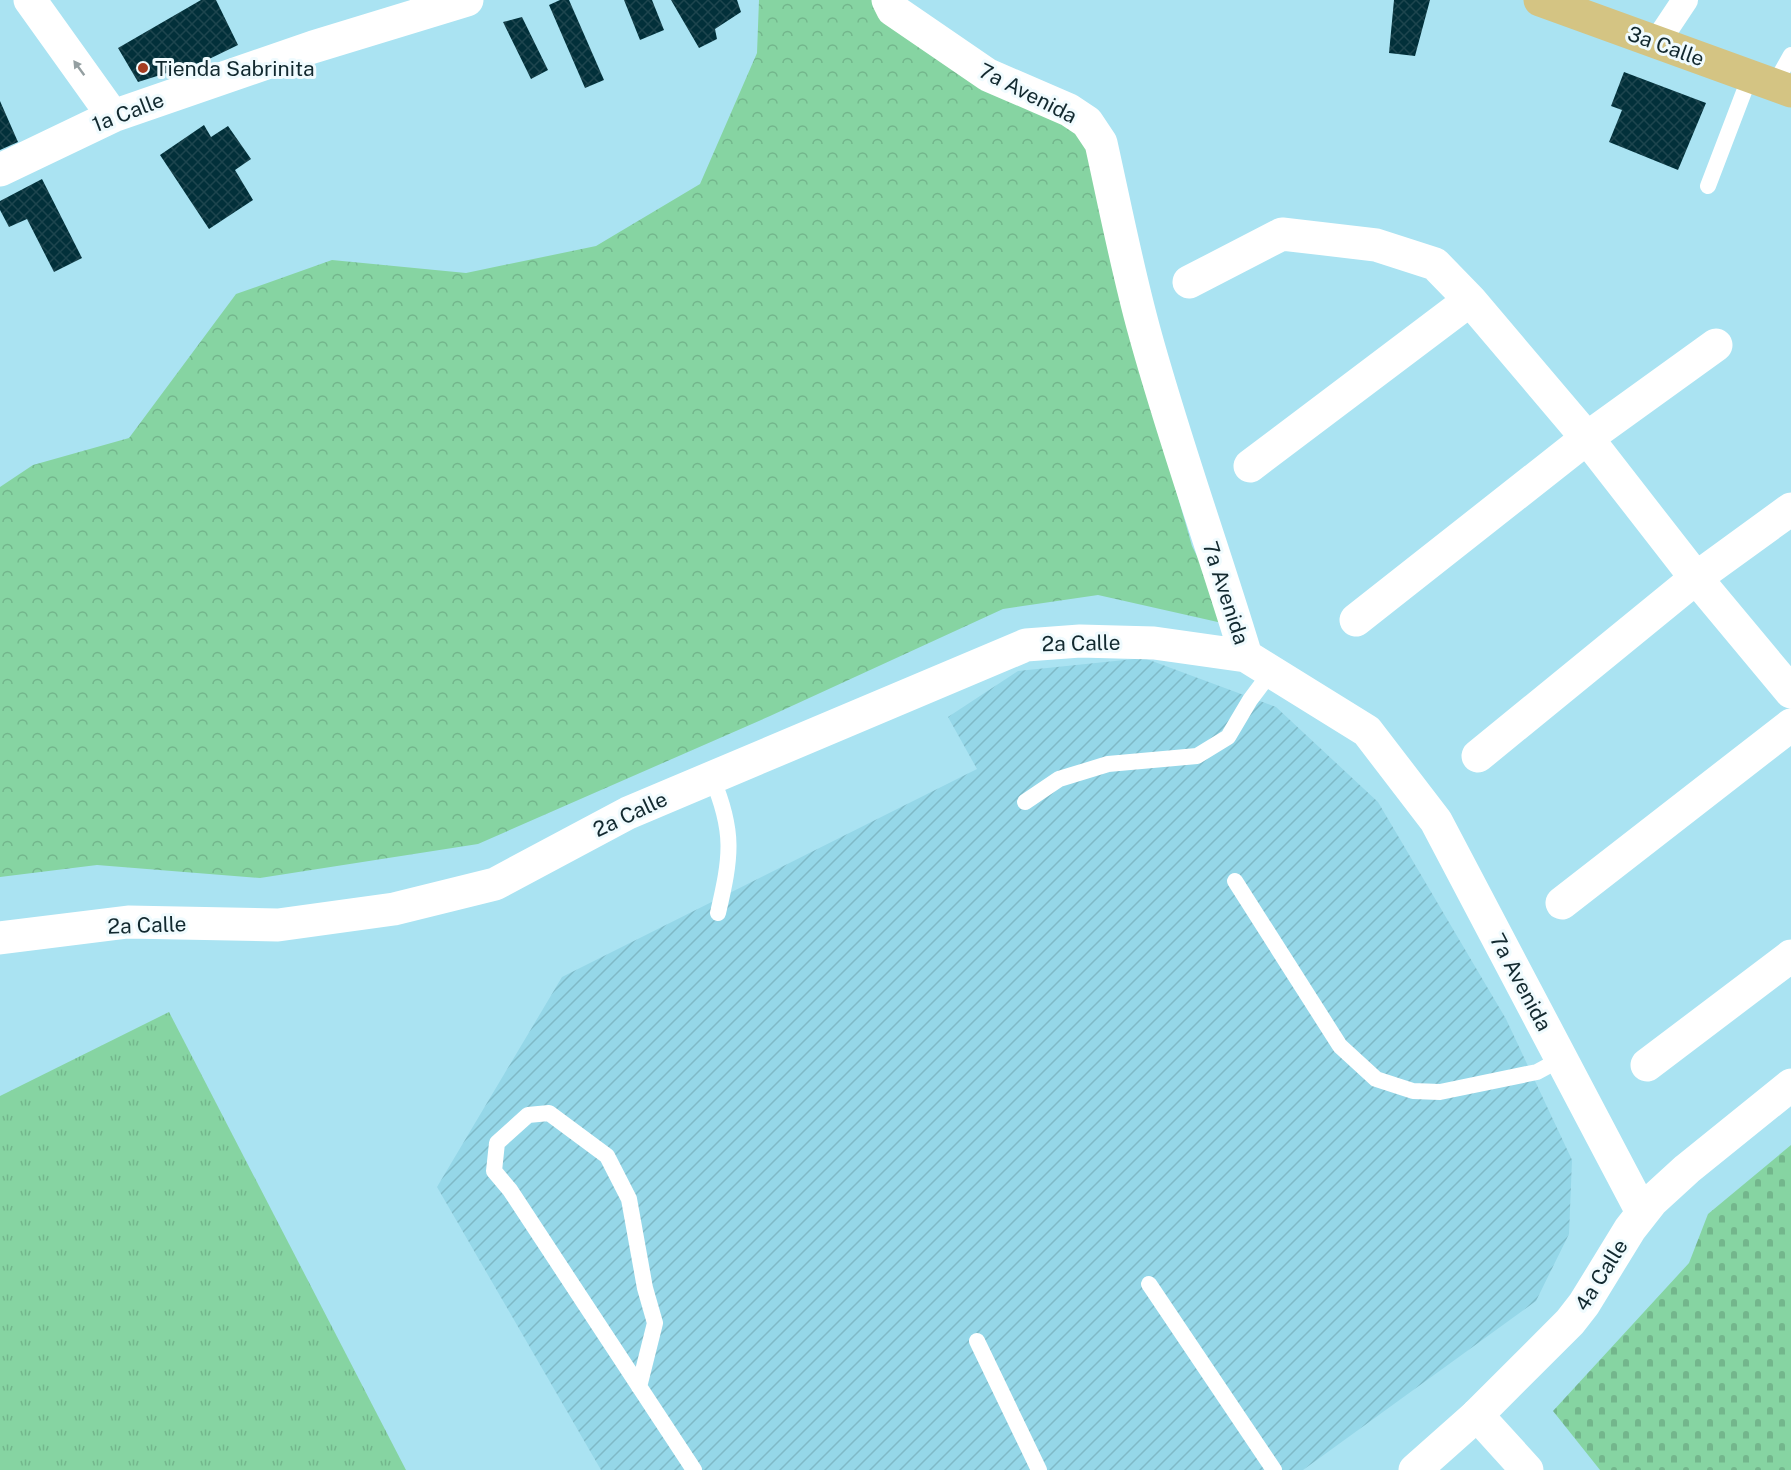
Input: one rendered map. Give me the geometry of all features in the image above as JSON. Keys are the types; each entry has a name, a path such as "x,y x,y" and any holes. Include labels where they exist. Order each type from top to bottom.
{"main road":[{"name":"3a Calle","path":"1540,0 1772,84"}],"street":[{"path":"30,0 113,116"},
{"name":"1a Calle","path":"0,170 113,116 313,47 467,0"},
{"name":"7a Avenida","path":"888,0 893,10 988,75 1069,110 1087,122 1101,143 1144,329 1195,502 1224,583 1259,664 1367,731 1436,821 1642,1212"},
{"path":"1657,42 1685,0"},
{"path":"1190,282 1282,234 1376,245 1435,264 1470,300 1587,438 1696,578 1791,692"},
{"path":"1250,466 1470,300"},
{"path":"1356,620 1587,438 1716,345"},
{"path":"1478,756 1696,578 1791,509"},
{"name":"2a Calle","path":"0,938 128,922 278,925 394,909 495,884 628,813 1026,645 1080,641 1154,643 1259,664"},
{"path":"1563,903 1791,725"},
{"path":"1647,1065 1791,956"},
{"name":"4a Calle","path":"1415,1470 1478,1415 1584,1304 1642,1212 1687,1169 1791,1085"},
{"path":"1478,1415 1527,1470"}],"lane":[{"path":"1708,186 1791,55"},
{"path":"1026,802 1059,779 1108,764 1197,756 1228,736 1250,700 1259,664"},
{"path":"712,777 726,811 731,842 718,913"},
{"path":"1235,881 1340,1046 1376,1079 1413,1091 1440,1092 1537,1072 1562,1059"},
{"path":"639,1387 655,1323 645,1287 629,1199 607,1156 549,1113 528,1115 497,1143 494,1171 510,1190 639,1387 694,1470"},
{"path":"1149,1284 1274,1470"},
{"path":"977,1341 1039,1470"}],"shaded area":[{"path":"1144,658 1276,707 1378,802 1506,1019 1572,1160 1569,1234 1536,1301 1303,1470 601,1470 437,1187 562,977 977,769 948,717 1018,671"}],"green space":[{"path":"759,0 885,0 1088,135 1127,319 1192,546 1231,625 1098,595 1003,609 770,716 478,844 260,878 97,865 0,877 0,487 33,465 129,438 236,294 332,260 466,273 596,246 700,184 757,53"},
{"path":"169,1012 406,1470 0,1470 0,1096"},
{"path":"1791,1145 1791,1470 1600,1470 1553,1411 1689,1263 1708,1214"}],"building":[{"path":"201,0 216,0 238,45 205,61 138,82 118,48"},
{"path":"560,0 569,0 604,80 585,88 549,5"},
{"path":"624,0 652,0 664,30 640,40"},
{"path":"671,0 737,0 741,12 715,29 717,39 699,48"},
{"path":"1394,0 1430,0 1415,56 1389,53"},
{"path":"522,17 548,70 531,79 503,22"},
{"path":"1624,72 1706,103 1678,170 1609,142 1622,110 1611,106"},
{"path":"0,101 18,142 0,150"},
{"path":"204,125 211,137 228,126 251,159 235,170 253,200 209,229 160,155"},
{"path":"42,179 82,258 54,272 27,219 9,227 0,210 0,201"}],"place":[{"name":"Tienda Sabrinita","path":"143,68"}]}
